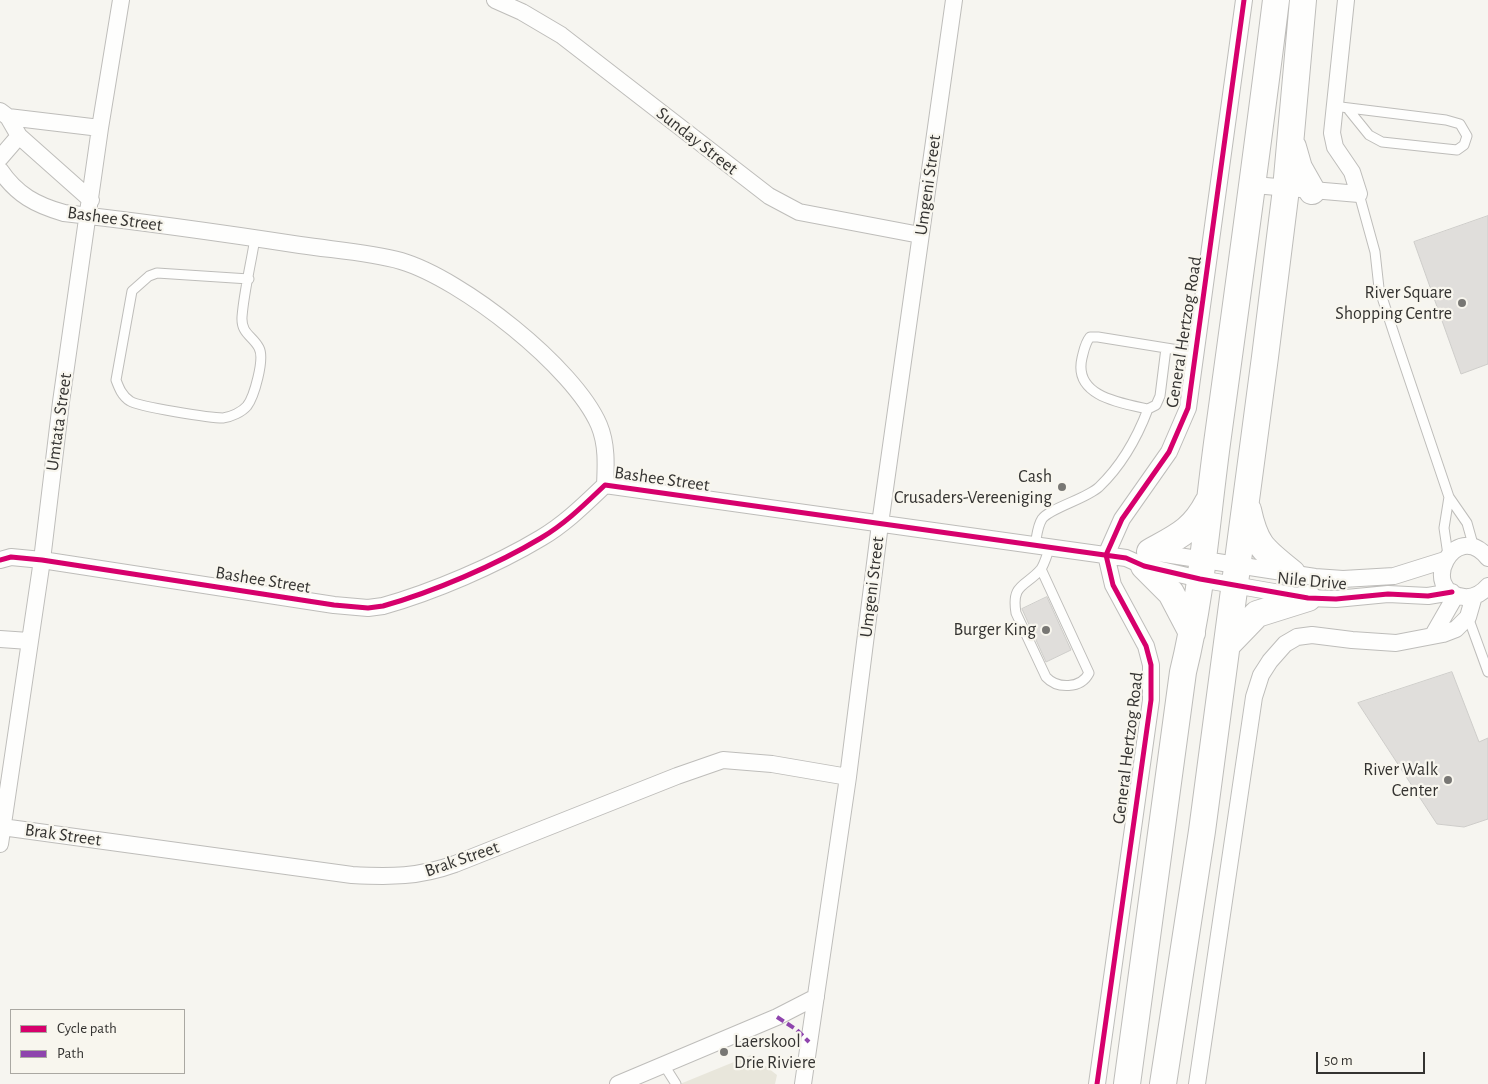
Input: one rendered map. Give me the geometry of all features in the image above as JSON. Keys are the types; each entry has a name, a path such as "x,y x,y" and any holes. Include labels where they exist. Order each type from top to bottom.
{"main road":[{"path":"1127,1084 1183,672 1192,632 1254,185 1276,0"},
{"path":"1164,1084 1228,644 1265,357 1286,189 1303,0"},
{"path":"1281,218 1311,200 1314,192 1299,168 1290,139"},
{"path":"1246,497 1257,541 1271,557 1292,573"},
{"path":"1192,632 1171,593 1140,558 1189,529 1198,520 1209,500"},
{"path":"1228,644 1247,622 1257,614 1308,598"}],"street":[{"name":"Umtata Street","path":"0,844 4,786 30,641 61,402 100,128 121,0"},
{"name":"Sunday Street","path":"495,0 522,12 561,35 769,196 799,212 920,235"},
{"name":"Umgeni Street","path":"803,1084 848,778 880,524 954,0"},
{"name":"General Hertzog Road","path":"1097,1084 1151,700 1152,675 1146,646 1113,585 1106,555 1122,519 1169,452 1181,428 1188,408 1244,0"},
{"path":"1254,185 1314,192 1359,194 1352,172 1333,141 1340,107 1346,0"},
{"name":"Bashee Street","path":"4,114 100,128"},
{"name":"Bashee Street","path":"4,114 19,136 90,208"},
{"path":"0,158 19,136"},
{"name":"Bashee Street","path":"0,170 21,195 40,206 64,213 90,208 255,238 400,260 415,266 467,295 528,341 560,371 584,398 592,412 602,437 606,465 605,484 560,525 541,538 474,571 383,606 368,608 334,605 42,560 12,558 0,560"},
{"name":"Bashee Street","path":"605,484 880,524 1140,558 1201,569"},
{"name":"Nile Drive","path":"1201,569 1236,574 1292,573 1343,579 1380,578 1404,574 1446,558 1460,548 1482,550"},
{"path":"1433,635 1454,593 1443,579 1446,558"},
{"name":"Nile Drive","path":"1236,574 1308,598 1336,599 1388,594 1428,596 1454,593 1466,597 1474,596"},
{"path":"1197,1084 1252,706 1261,674 1281,648 1291,640 1305,635 1396,643 1456,629 1468,617 1474,596 1488,586"},
{"path":"0,639 30,641"},
{"name":"Brak Street","path":"2,827 352,875 400,877 418,875 447,867 677,776 723,760 772,764 848,778"},
{"path":"618,1084 777,1017 816,997"}],"lane":[{"path":"1340,107 1446,120 1460,124 1467,136 1464,145 1457,150 1390,144 1369,135 1340,107"},
{"path":"1359,194 1375,252 1379,288 1449,497 1467,523 1482,550"},
{"path":"249,279 157,273 141,282 132,291 116,380 121,393 130,402 148,407 224,418 240,412 247,406 258,376 261,354 258,346 244,331 242,318 249,279 255,238"},
{"path":"1148,409 1100,394 1086,387 1081,378 1080,368 1086,341 1090,337 1098,337 1197,353"},
{"path":"1041,569 1023,582 1015,596 1016,613 1046,677 1058,686 1065,686 1083,680 1089,673 1041,569 1043,546 1038,526 1044,517 1098,488 1121,462 1140,431 1148,409 1156,405 1160,396 1166,348"},
{"path":"1446,558 1444,528 1449,497"},
{"path":"1468,617 1488,672"},
{"path":"664,1065 676,1084"}],"shaded area":[{"path":"751,1055 777,1075 775,1084 680,1084"}],"building":[{"name":"River Square Shopping Centre","path":"1488,216 1488,364 1461,374 1414,242"},
{"name":"Burger King","path":"1047,597 1071,650 1046,662 1022,609"},
{"name":"River Walk Center","path":"1452,672 1479,742 1488,738 1488,819 1464,827 1437,824 1358,703"}],"marked path":[{"path":"777,1017 797,1030 809,1042"}],"cycle path":[{"path":"1097,1084 1151,700 1151,665 1146,646 1113,585 1106,555 1122,519 1169,452 1188,408 1244,0"},
{"path":"0,560 11,557 42,560 334,605 368,608 383,606 422,593 464,577 504,558 541,538 558,526 605,485 1126,558 1144,566 1200,579 1308,598 1336,599 1388,594 1428,596 1452,592"}],"place":[{"name":"River Square Shopping Centre","path":"1462,303"},
{"name":"Cash Crusaders-Vereeniging","path":"1062,487"},
{"name":"Burger King","path":"1046,630"},
{"name":"River Walk Center","path":"1448,780"},
{"name":"Laerskool Drie Riviere","path":"724,1052"}]}
